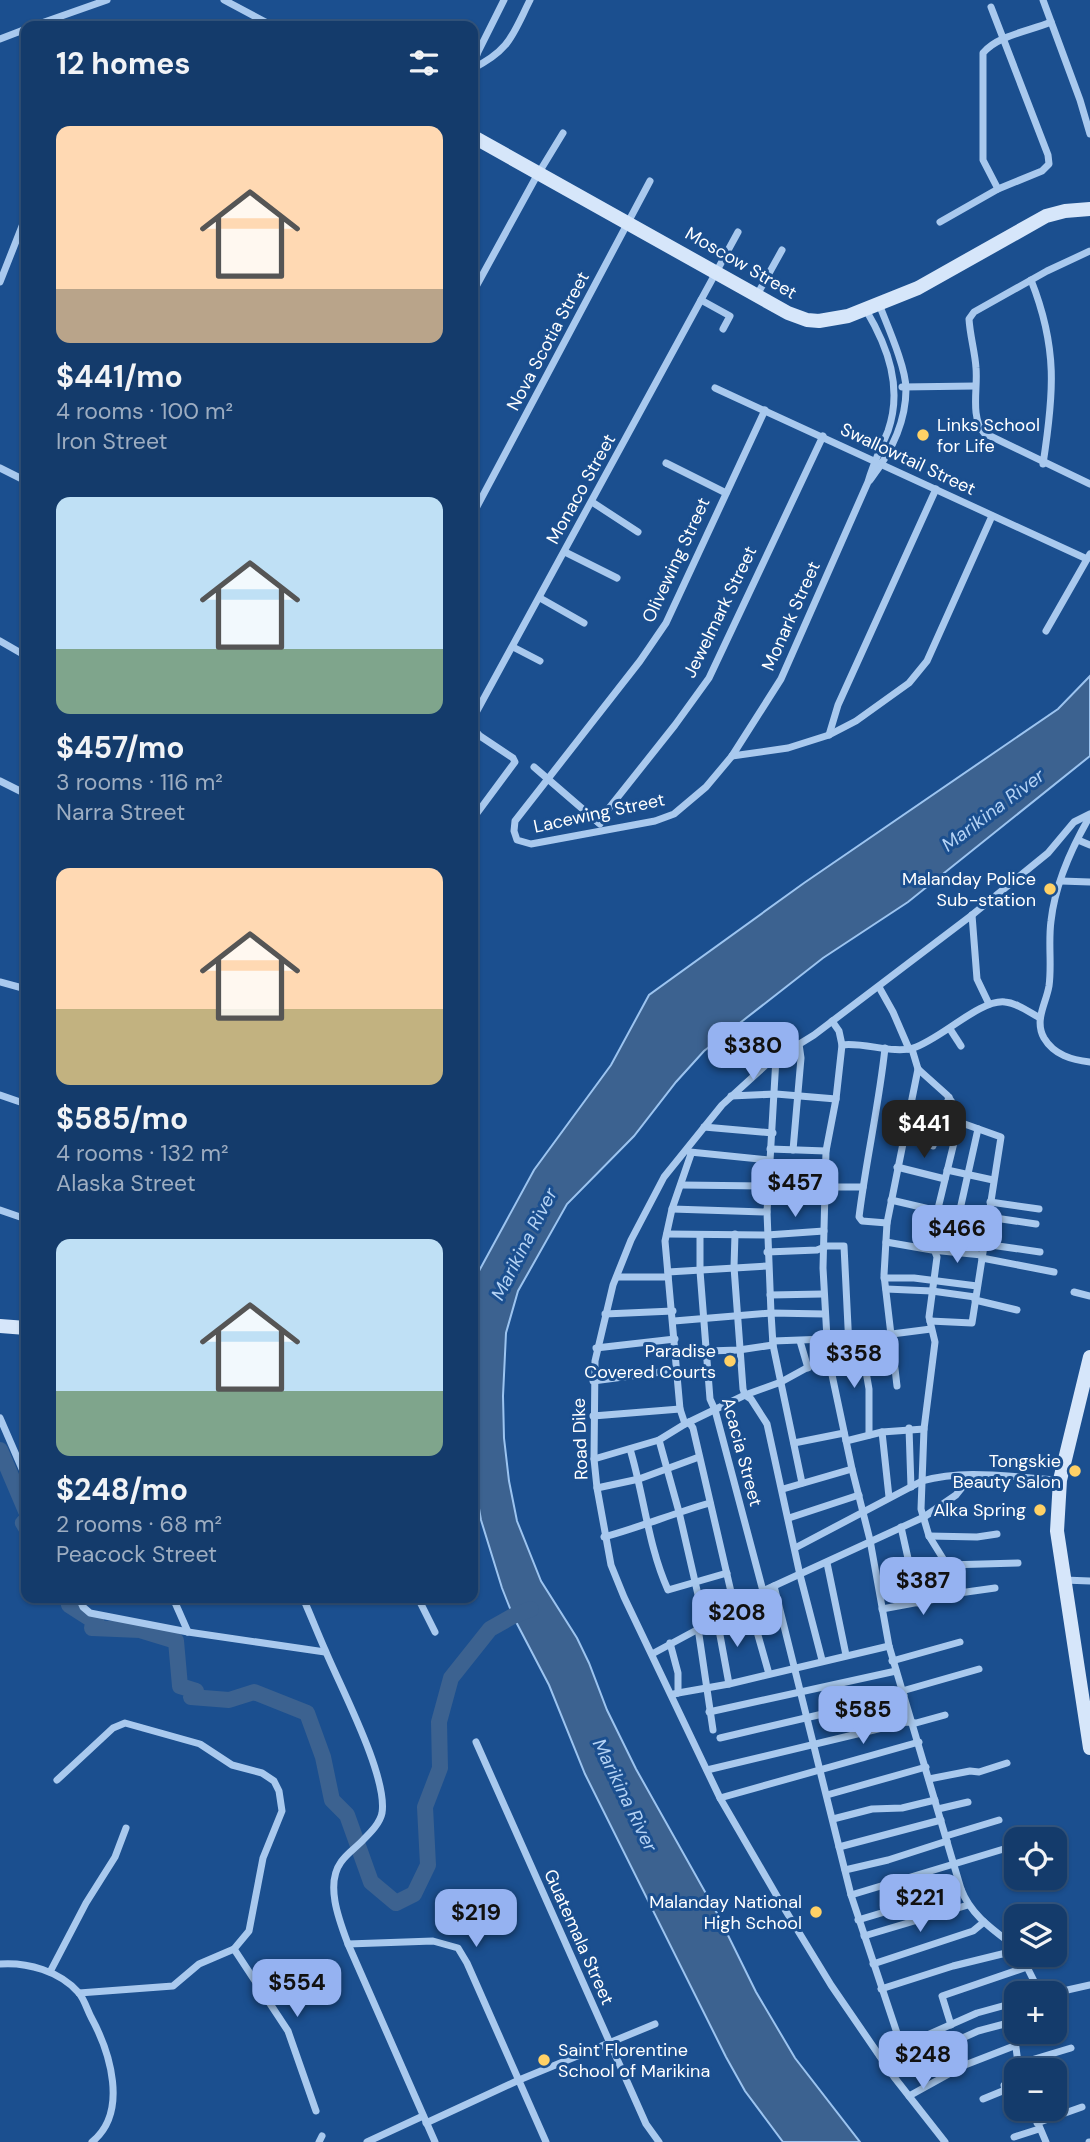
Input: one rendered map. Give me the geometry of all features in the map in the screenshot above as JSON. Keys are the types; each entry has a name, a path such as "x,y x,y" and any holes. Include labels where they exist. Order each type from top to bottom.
{"street":[{"path":"56,21 107,0"},
{"path":"224,0 264,21"},
{"path":"478,52 504,0"},
{"path":"478,66 495,58 513,36 530,0"},
{"path":"1043,0 1090,134"},
{"path":"940,222 998,189 1042,171 1049,164 1048,155 991,7"},
{"path":"998,189 983,160 982,57 986,49 1004,39 1051,22"},
{"path":"0,39 21,31"},
{"path":"478,283 563,133"},
{"name":"Moscow Street","path":"478,139 788,313 807,320 833,320 872,307 948,272 1037,220 1055,213 1083,209"},
{"name":"Nova Scotia Street","path":"478,505 650,181"},
{"path":"0,282 21,229"},
{"name":"Monaco Street","path":"478,709 738,232"},
{"path":"757,295 782,250"},
{"path":"1090,251 974,312 970,319 977,371 977,421 984,433 1043,464 1090,484"},
{"path":"1031,280 1044,313 1053,374 1043,464"},
{"path":"701,300 730,316 723,329"},
{"name":"Monark Street","path":"732,756 781,680 869,482 874,460 891,421 894,387 892,369 872,307"},
{"name":"Monark Street","path":"869,482 882,465 901,424 906,387 872,307"},
{"path":"894,387 975,386"},
{"name":"Swallowtail Street","path":"715,388 992,516 1089,556"},
{"name":"Olivewing Street","path":"549,779 640,662 666,623 765,410"},
{"path":"891,421 901,424"},
{"name":"Jewelmark Street","path":"598,822 709,678 823,436"},
{"path":"666,463 726,493"},
{"path":"0,468 21,478"},
{"path":"829,736 838,705 936,489"},
{"path":"592,502 638,532"},
{"path":"732,756 763,753 829,736 856,721 909,683 927,661 992,516"},
{"path":"565,552 617,578"},
{"path":"1046,631 1089,556"},
{"path":"540,598 584,623"},
{"path":"0,642 21,653"},
{"path":"513,647 540,661"},
{"path":"478,734 513,758 514,762 478,812"},
{"name":"Lacewing Street","path":"549,779 515,821 517,840 531,844 654,821 674,814 706,787 732,756"},
{"path":"534,767 606,829"},
{"path":"0,781 21,792"},
{"path":"1090,815 1060,881 1051,920 1049,985 1040,1018 1044,1037 1053,1048 1070,1059 1090,1062"},
{"name":"Road Dike","path":"945,2142 909,2096 831,1985 720,1798 674,1694 624,1597 611,1565 604,1537 597,1488 593,1416 596,1348 617,1276 631,1240 658,1188 731,1096 776,1058 832,1021 972,915 1048,853 1074,822 1090,815"},
{"path":"1078,841 1090,845"},
{"path":"1060,881 1090,882"},
{"path":"972,915 977,979 989,1004"},
{"path":"0,982 21,988"},
{"path":"879,986 918,1069 948,1097 954,1105 959,1122 944,1180 932,1244 937,1257 930,1325 935,1342 924,1429 921,1509 929,1536 947,1564 952,1595"},
{"path":"842,1045 910,1049 950,1029 989,1004 1008,1002 1040,1018"},
{"path":"832,1021 839,1031 842,1045 836,1099 826,1151 823,1294 828,1356 870,1540 888,1646 895,1671 919,1742 961,1889 968,1905 1004,1937"},
{"path":"950,1029 961,1046"},
{"path":"793,1150 799,1096 799,1044"},
{"path":"885,1048 880,1101 866,1159 860,1219 887,1223"},
{"path":"776,1058 773,1133 769,1160 767,1252 773,1343 802,1483"},
{"path":"897,1386 884,1278 887,1223 918,1069"},
{"path":"731,1096 775,1094 836,1099"},
{"path":"0,1095 21,1102"},
{"path":"933,1146 948,1097"},
{"path":"594,1459 659,1440 687,1423 745,1395 781,1382 849,1347 930,1325 970,1324 1001,1135 959,1122"},
{"path":"704,1127 773,1133"},
{"path":"957,1223 978,1129"},
{"path":"770,1149 826,1151"},
{"path":"735,1609 693,1428 687,1423 680,1409 667,1234 688,1152 769,1160"},
{"path":"897,1167 944,1180"},
{"path":"947,1170 993,1180"},
{"path":"681,1185 768,1186"},
{"path":"825,1187 863,1187"},
{"path":"891,1200 938,1212"},
{"path":"990,1202 1040,1209"},
{"path":"672,1209 767,1212"},
{"path":"0,1210 21,1217"},
{"path":"988,1217 1036,1223"},
{"path":"667,1234 767,1235 824,1231"},
{"path":"735,1234 734,1267 739,1350 745,1395 751,1399 767,1424 822,1661"},
{"name":"Acacia Street","path":"700,1235 700,1271 710,1399 763,1591"},
{"path":"886,1242 982,1256 1054,1272"},
{"path":"984,1244 1040,1252"},
{"path":"767,1252 817,1250 842,1245 845,1248 849,1347"},
{"path":"617,1276 668,1275 768,1266"},
{"path":"884,1278 933,1280 977,1286"},
{"path":"886,1289 932,1291 1017,1310"},
{"path":"1074,1292 1090,1296"},
{"path":"770,1295 823,1294"},
{"path":"605,1314 673,1311"},
{"path":"674,1321 771,1313 825,1314"},
{"path":"0,1326 21,1328"},
{"path":"596,1348 675,1339"},
{"path":"676,1352 739,1350 773,1343 827,1339"},
{"path":"800,1341 808,1368"},
{"path":"861,1343 869,1389 869,1435"},
{"path":"1090,1357 1086,1390 1060,1480 1057,1531 1090,1748"},
{"path":"593,1381 676,1370"},
{"path":"593,1416 680,1409"},
{"path":"0,1418 21,1466"},
{"path":"793,1443 909,1428 924,1429"},
{"path":"909,1428 911,1487"},
{"path":"882,1432 889,1497"},
{"path":"659,1440 696,1582 706,1688 713,1730"},
{"path":"630,1450 648,1525 668,1590 727,1573"},
{"path":"597,1488 639,1479 699,1457"},
{"path":"783,1489 852,1469"},
{"path":"795,1548 922,1481 952,1475 1060,1480"},
{"path":"652,1654 763,1591 924,1517 956,1495 972,1475"},
{"path":"789,1518 859,1494"},
{"path":"604,1537 710,1503"},
{"path":"901,1527 918,1603"},
{"path":"929,1536 997,1535"},
{"path":"827,1563 846,1655"},
{"path":"947,1564 1018,1563"},
{"path":"1063,1580 1090,1581"},
{"path":"774,1586 851,1895 907,2063 978,2031 1004,2024"},
{"path":"882,1609 995,1587"},
{"path":"748,1600 769,1674"},
{"path":"81,1603 90,1613 188,1632 325,1652"},
{"path":"175,1603 188,1632"},
{"path":"305,1603 355,1717 380,1783 382,1814 374,1829 336,1869 334,1881 337,1914 435,2142"},
{"path":"420,1603 435,1632"},
{"path":"717,1619 729,1684"},
{"path":"892,1661 960,1642"},
{"path":"670,1643 678,1673 674,1694 729,1684 888,1646"},
{"path":"720,1738 806,1719 979,1669"},
{"path":"709,1712 895,1671"},
{"path":"707,1769 907,1721 913,1723 945,1715"},
{"path":"57,1780 113,1728 125,1723 200,1744 232,1765 262,1773 274,1781 279,1791 282,1811 263,1858 249,1931 234,1949 199,1964 173,1986 79,1993"},
{"name":"Guatemala Street","path":"476,1742 646,2124 659,2142"},
{"path":"720,1798 919,1742"},
{"path":"929,1779 970,1771 979,1772 1007,1763"},
{"path":"827,1795 926,1767"},
{"path":"833,1819 872,1809 902,1808 935,1800"},
{"path":"938,1809 968,1802"},
{"path":"839,1847 941,1820"},
{"path":"845,1870 888,1860 999,1820"},
{"path":"50,1972 86,1903 115,1857 126,1828"},
{"path":"851,1895 1004,1849"},
{"path":"858,1920 961,1889"},
{"path":"864,1936 968,1905"},
{"path":"873,1964 973,1931 985,1922"},
{"path":"348,1944 433,1941 458,1948 467,1962 546,2142"},
{"path":"234,1949 288,2031 316,2111"},
{"path":"881,1989 953,1966 1004,1954"},
{"path":"0,1964 34,1967 50,1972 79,1993 102,2037 110,2063 112,2106 101,2135 92,2142"},
{"path":"951,2025 942,1996 1027,1967 1034,1981"},
{"path":"1067,1990 1090,1985"},
{"path":"880,2056 977,2013 1004,2005"},
{"path":"367,2142 655,2024"},
{"path":"909,2096 965,2065 1014,2046 1017,2058"},
{"path":"1044,2058 1071,2048"},
{"path":"983,2099 1004,2090"},
{"path":"1014,2137 1082,2107"},
{"path":"1036,2121 1045,2142"}],"water":[{"name":"Marikina River","path":"1090,676 1090,756 908,902 823,958 704,1051 634,1136 567,1204 518,1291 506,1333 503,1396 509,1481 517,1521 541,1581 577,1638 607,1710 636,1769 718,1915 756,1992 795,2058 860,2142 783,2142 745,2091 726,2057 585,1774 549,1685 513,1616 502,1588 478,1503 478,1273 534,1170 611,1065 649,995 804,883 1058,709"}],"waterway":[{"path":"0,1450 21,1499"},
{"path":"70,1603 69,1605 97,1623 92,1628 140,1630 176,1641 180,1686 196,1691 191,1697 229,1700 254,1692 307,1713 323,1757 332,1800 347,1815 371,1882 396,1903 414,1894 428,1865 425,1807 440,1768 439,1722 451,1678 490,1629 531,1609"}],"place":[{"name":"Links School for Life","path":"923,435"},
{"name":"Malanday Police Sub-station","path":"1050,889"},
{"name":"Paradise Covered Courts","path":"730,1361"},
{"name":"Tongskie Beauty Salon","path":"1075,1471"},
{"name":"Alka Spring","path":"1040,1510"},
{"name":"Malanday National High School","path":"816,1912"},
{"name":"Saint Florentine School of Marikina","path":"544,2060"}]}
